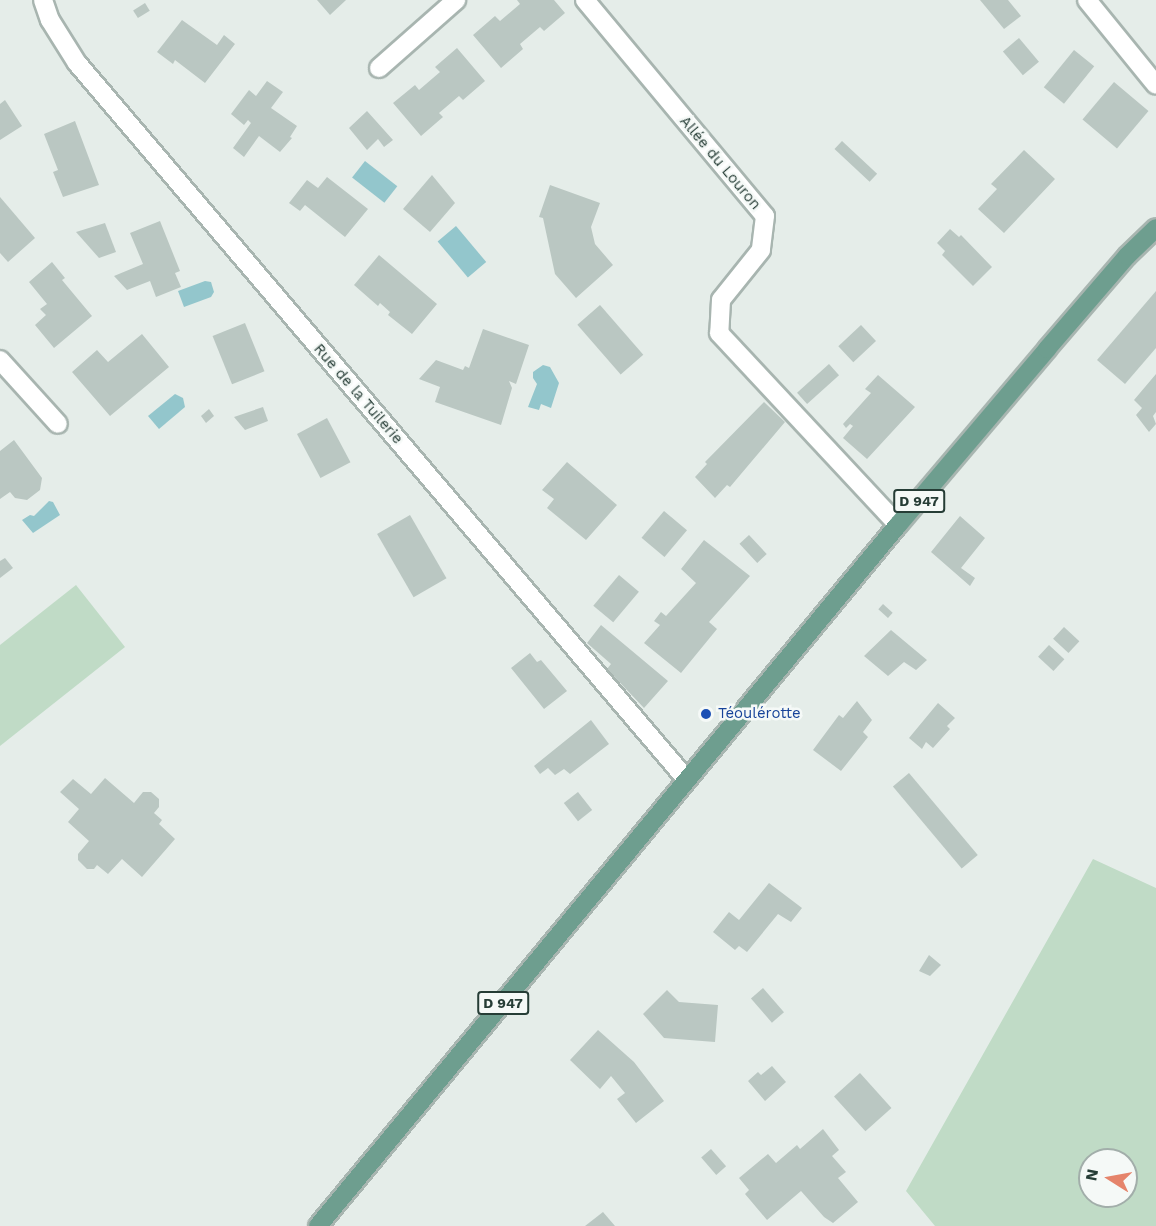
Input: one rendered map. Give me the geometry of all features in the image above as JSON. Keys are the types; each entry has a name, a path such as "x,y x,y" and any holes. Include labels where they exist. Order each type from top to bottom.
{"main road":[{"name":"D 947","path":"318,1226 898,525 1069,323 1156,228"}],"street":[{"name":"Rue de la Tuilerie","path":"42,0 50,20 77,63 687,780"},
{"path":"379,68 456,0"},
{"name":"Allée du Louron","path":"585,0 765,216 761,250 721,300 719,333 898,525"},
{"path":"1087,0 1156,85"},
{"path":"0,360 6,379 58,424"}],"green space":[{"path":"76,585 125,647 0,746 0,645"},
{"path":"1093,859 1156,888 1156,1226 935,1226 906,1191"}],"water":[{"path":"365,161 397,186 384,203 352,178"},
{"path":"456,226 486,262 468,277 438,241"},
{"path":"205,281 211,282 214,292 211,297 184,307 178,291"},
{"path":"543,365 550,367 559,383 551,408 541,404 539,410 528,407 537,384 533,378 533,372"},
{"path":"175,394 183,398 185,407 159,429 148,416"},
{"path":"49,501 53,502 60,515 33,533 22,520 30,515 34,516"}],"building":[{"path":"317,0 346,0 330,15"},
{"path":"517,0 554,0 565,13 544,31 540,27 520,44 523,49 501,68 473,35 495,16 500,21 520,4"},
{"path":"980,0 1008,0 1021,16 1004,29"},
{"path":"145,3 150,11 138,18 133,10"},
{"path":"182,20 217,45 224,35 235,44 205,83 175,60 173,64 157,52"},
{"path":"1019,38 1039,62 1023,75 1003,51"},
{"path":"457,48 485,81 463,100 459,96 439,113 443,117 421,136 393,103 415,85 419,90 440,72 435,67"},
{"path":"1074,50 1094,66 1064,104 1044,87"},
{"path":"267,81 283,92 271,108 297,126 290,137 292,138 280,152 259,136 244,157 233,148 251,123 248,120 244,125 231,114 249,90 256,96"},
{"path":"1114,82 1148,111 1117,148 1083,120"},
{"path":"5,100 22,126 0,140 0,104"},
{"path":"367,111 393,140 384,147 378,139 367,150 349,128"},
{"path":"75,121 99,185 63,197 53,172 58,170 44,134"},
{"path":"842,141 877,174 870,182 834,149"},
{"path":"1024,150 1055,179 1004,233 978,209 997,189 991,184"},
{"path":"432,175 455,203 430,232 403,209"},
{"path":"327,177 368,209 345,237 305,205 300,211 289,203 307,180 318,188"},
{"path":"550,185 600,203 591,227 595,244 613,265 576,298 555,274 543,218 539,217"},
{"path":"0,197 35,238 8,262 0,253"},
{"path":"160,221 180,271 175,273 181,287 156,297 150,281 127,290 114,276 143,264 130,233"},
{"path":"105,223 116,252 99,258 76,232"},
{"path":"950,229 959,237 961,235 992,267 973,286 942,255 945,251 937,243"},
{"path":"379,255 437,304 412,334 388,315 390,312 380,303 378,306 354,285"},
{"path":"52,262 65,278 62,280 92,316 54,348 35,325 46,315 40,309 47,304 29,282"},
{"path":"1156,291 1156,348 1125,384 1097,360"},
{"path":"600,305 643,355 621,374 577,325"},
{"path":"245,323 264,371 232,384 213,336"},
{"path":"861,325 876,341 853,362 838,346"},
{"path":"483,329 529,345 516,384 509,381 512,388 501,425 435,402 440,387 419,379 436,360 463,370 465,366 469,368"},
{"path":"142,334 169,367 110,416 72,372 97,350 108,362"},
{"path":"829,364 839,375 807,404 797,393"},
{"path":"1156,374 1156,412 1153,416 1156,424 1149,432 1136,415 1142,408 1134,400"},
{"path":"878,375 915,407 867,459 843,438 853,426 850,424 846,428 843,424 871,393 865,389"},
{"path":"764,402 785,422 730,487 727,485 715,498 695,477 707,464 705,462"},
{"path":"263,407 268,421 245,430 234,417"},
{"path":"209,409 214,416 206,423 201,416"},
{"path":"327,418 350,462 320,478 297,434"},
{"path":"14,440 42,478 40,490 27,500 15,498 10,492 0,499 0,451"},
{"path":"567,462 617,505 586,540 547,508 554,499 542,490"},
{"path":"664,511 687,530 664,557 642,538"},
{"path":"410,515 446,578 414,597 377,534"},
{"path":"960,516 985,538 961,568 975,578 970,586 931,552"},
{"path":"749,535 767,554 757,563 739,544"},
{"path":"704,540 750,576 709,622 717,629 681,673 644,643 660,625 654,621 661,612 666,616 696,583 681,569"},
{"path":"5,558 13,568 0,578 0,561"},
{"path":"619,575 639,592 613,622 593,606"},
{"path":"883,604 893,613 888,618 878,609"},
{"path":"601,625 668,681 644,708 607,669 611,664 587,643"},
{"path":"1064,627 1079,641 1068,653 1053,639"},
{"path":"891,630 927,660 916,670 904,662 888,676 864,656"},
{"path":"1049,645 1064,659 1053,671 1038,657"},
{"path":"530,653 537,662 541,660 567,691 544,709 511,668"},
{"path":"857,701 872,720 863,732 868,737 841,771 813,750 839,715 843,718"},
{"path":"938,703 955,718 947,726 950,729 933,748 926,742 922,749 909,738"},
{"path":"591,720 609,744 570,774 564,769 555,775 548,768 540,774 534,766"},
{"path":"909,773 978,855 962,868 893,786"},
{"path":"105,778 134,803 143,792 151,792 159,799 159,807 154,813 162,820 159,824 175,839 142,877 122,859 108,874 97,865 94,869 87,869 78,860 78,854 89,841 68,822 79,809 60,792 73,779 91,794"},
{"path":"578,792 592,810 578,821 564,803"},
{"path":"769,883 802,908 791,922 778,914 747,952 739,946 735,950 713,932 729,912 739,920"},
{"path":"929,955 941,965 930,976 919,971"},
{"path":"763,988 784,1012 772,1023 751,998"},
{"path":"667,990 679,1002 718,1005 715,1042 664,1038 643,1014"},
{"path":"598,1030 634,1062 664,1101 636,1123 617,1099 625,1093 611,1076 600,1089 570,1060"},
{"path":"772,1066 786,1082 765,1101 748,1081 758,1072 761,1075"},
{"path":"860,1073 891,1108 865,1131 834,1096"},
{"path":"823,1129 839,1150 832,1156 846,1172 838,1178 858,1202 833,1223 824,1217 801,1191 767,1220 745,1194 749,1190 739,1178 768,1154 776,1163 797,1145 800,1149"},
{"path":"711,1149 726,1166 716,1175 701,1158"},
{"path":"603,1212 615,1226 585,1226"}],"place":[{"name":"Téoulérotte","path":"706,714"}]}
